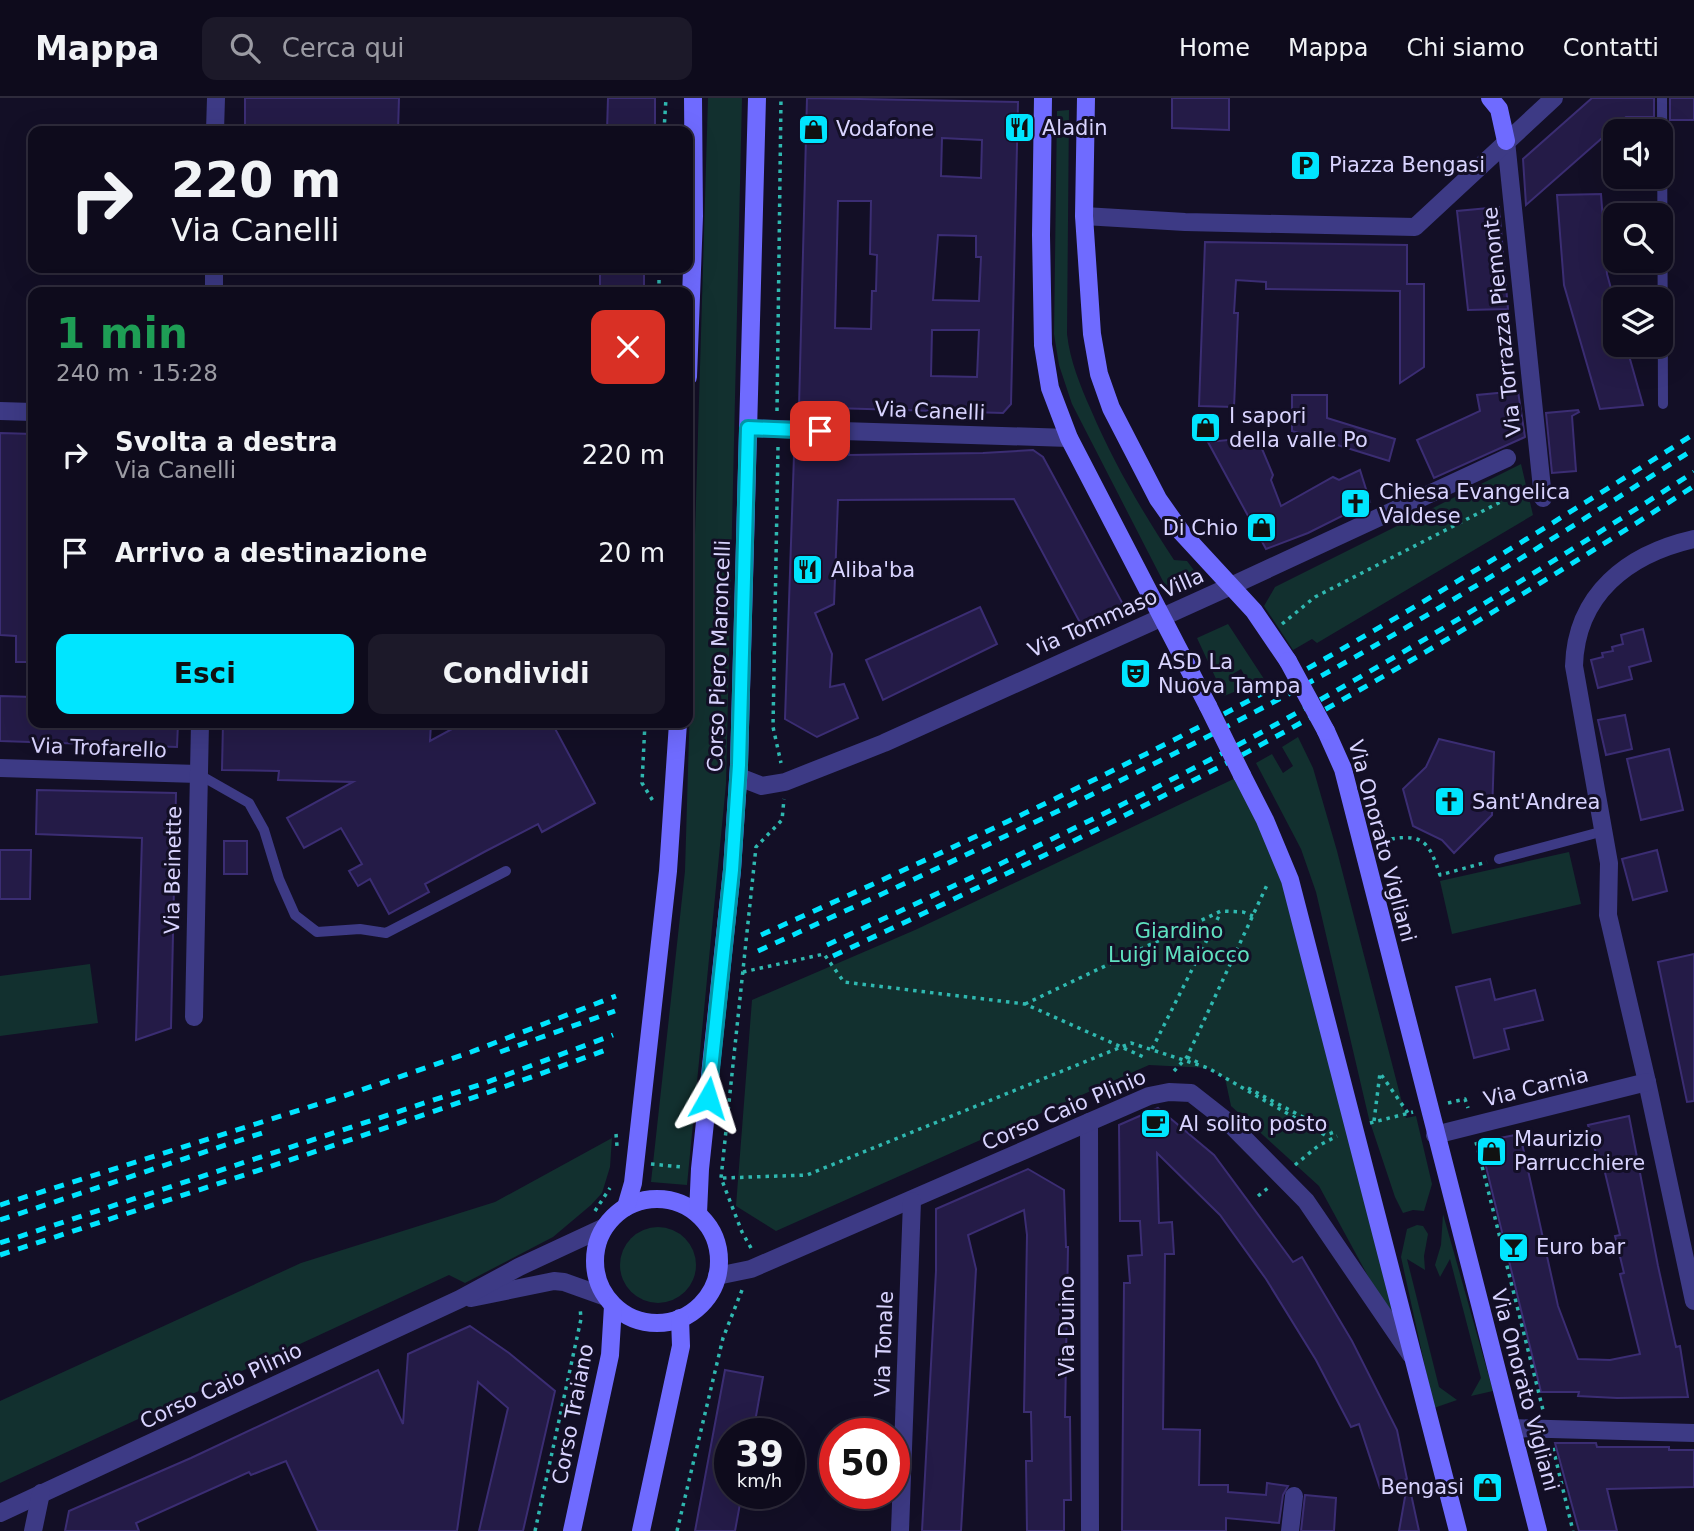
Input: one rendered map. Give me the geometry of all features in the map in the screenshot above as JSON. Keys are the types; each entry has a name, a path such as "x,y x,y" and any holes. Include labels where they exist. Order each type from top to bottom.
{"main road":[{"path":"693,98 693,126"},
{"name":"Corso Piero Maroncelli","path":"698,1213 700,1169 732,870 738,777 757,98"},
{"path":"1043,98 1043,345 1050,388 1069,438 1208,706 1265,820 1290,880 1458,1531"},
{"path":"1084,216 1086,98"},
{"path":"1490,98 1499,109 1506,141"},
{"name":"Via Onorato Vigliani","path":"1084,216 1092,334 1099,374 1111,408 1158,499 1182,533 1254,611 1288,661 1343,769 1538,1531"},
{"name":"Corso Piero Maroncelli","path":"626,1207 633,1183 668,872 678,728"},
{"path":"658,1199 672,1201 698,1213 708,1224 718,1257 713,1291 705,1304 680,1318 666,1321 640,1320 628,1315 610,1301 597,1273 595,1257 599,1221 626,1207 658,1199"},
{"name":"Corso Traiano","path":"572,1531 610,1355 610,1301"},
{"path":"641,1531 681,1346 680,1318"}],"street":[{"path":"215,126 216,98"},
{"path":"1084,216 1185,222 1415,227 1554,98"},
{"name":"Via Torrazza Piemonte","path":"1506,141 1543,498"},
{"path":"0,411 28,412"},
{"name":"Via Canelli","path":"748,428 1069,438"},
{"name":"Via Tommaso Villa","path":"738,777 762,786 785,782 884,743 1507,458"},
{"path":"1694,539 1669,544 1610,580 1586,611 1574,645 1574,666 1609,863 1608,915 1694,1301"},
{"name":"Via Beinette","path":"194,1017 200,728"},
{"name":"Via Trofarello","path":"0,768 198,774"},
{"name":"Via Carnia","path":"1435,1135 1647,1082"},
{"name":"Corso Caio Plinio","path":"717,1276 751,1269 1149,1096 1169,1092 1191,1093 1228,1122 1306,1201 1411,1355"},
{"name":"Via Duino","path":"1089,1122 1090,1531"},
{"name":"Via Tonale","path":"901,1531 912,1201"},
{"name":"Corso Caio Plinio","path":"0,1513 460,1299 599,1221"},
{"name":"Corso Caio Plinio","path":"460,1299 498,1294 554,1281 610,1301"},
{"path":"1511,1428 1694,1433"},
{"path":"33,1531 41,1493"},
{"path":"1290,1531 1294,1496"}],"lane":[{"path":"1662,98 1663,404"},
{"path":"198,774 249,803 264,830 279,879 295,915 317,932 360,929 386,933 506,871"},
{"path":"1499,859 1604,831"}],"path":[{"path":"664,126 666,98"},
{"path":"756,1257 741,1232 721,1178 756,847 782,820 785,782 773,727 781,98"},
{"path":"1270,634 1315,597 1516,494"},
{"path":"645,728 642,783 654,803"},
{"path":"1391,839 1408,836 1421,841 1431,849 1440,875 1499,859"},
{"path":"1174,1071 1186,1058 1267,885"},
{"path":"1025,1004 1221,911 1243,912 1253,916"},
{"path":"1152,1049 1221,911"},
{"path":"743,972 824,954 844,982 1025,1004 1146,1059"},
{"path":"634,1162 700,1169 721,1178 807,1175 1131,1043 1186,1058 1208,1068 1325,1135 1356,1130 1374,1121 1465,1099 1573,1531"},
{"path":"1374,1121 1380,1073 1408,1113"},
{"path":"616,1134 617,1147"},
{"path":"599,1221 612,1180"},
{"path":"535,1531 582,1319 579,1302"},
{"path":"677,1531 720,1351 735,1305"}],"green space":[{"path":"708,98 742,98 726,784 687,1185 651,1182 685,871 689,728 693,728 693,602"},
{"path":"1069,110 1068,344 1087,401 1129,487 1174,560 1187,561 1199,577 1167,589 1072,404 1059,365 1054,334 1057,111"},
{"path":"1521,464 1533,515 1317,643 1312,639 1293,650 1264,606 1275,587"},
{"path":"1228,624 1264,679 1251,687 1241,669 1231,675 1239,690 1224,696 1197,638"},
{"path":"1298,737 1313,768 1337,851 1406,1118 1416,1116 1432,1184 1424,1211 1403,1213 1395,1197 1369,1119 1316,892 1301,849 1256,763 1272,754 1283,773 1293,766 1282,747"},
{"name":"Giardino Luigi Maiocco","path":"1242,775 1265,820 1411,1355 1319,1186 1231,1106 1225,1078 1208,1068 1149,1065 776,1231 736,1206 752,1000 915,930"},
{"path":"1569,852 1581,904 1452,934 1440,881"},
{"path":"90,964 98,1023 0,1036 0,976"},
{"path":"612,1138 610,1167 602,1193 553,1237 465,1283 449,1275 0,1483 0,1401 301,1263 495,1202"},
{"path":"1443,1214 1493,1391 1471,1396 1481,1378 1450,1259 1440,1277 1435,1265 1441,1245"},
{"path":"1423,1226 1428,1234 1424,1256 1425,1270 1407,1259 1439,1387 1457,1400 1434,1408 1401,1257 1407,1229"},
{"path":"658,1227 672,1230 685,1238 693,1251 696,1265 693,1279 685,1292 672,1300 658,1303 644,1300 631,1292 623,1279 620,1265 623,1251 631,1238 644,1230"}],"building":[{"path":"245,98 399,98 398,126 245,126"},
{"path":"608,98 655,98 655,126 607,126"},
{"path":"807,98 1018,102 1011,404 1003,413 799,407","holes":["942,138 982,140 981,178 941,176","838,201 871,201 870,254 877,255 871,329 835,328","938,235 976,236 976,257 981,257 979,301 933,300","932,330 979,330 977,377 931,376"]},
{"path":"1172,98 1229,98 1229,130 1172,128"},
{"path":"1592,98 1654,98 1654,117 1603,119 1603,137 1526,205 1523,159"},
{"path":"1670,98 1694,98 1694,120 1670,119"},
{"path":"1601,194 1603,273 1607,273 1611,287 1603,287 1603,357 1629,357 1643,405 1600,409 1564,285 1557,195"},
{"path":"1499,207 1508,309 1468,310 1457,211"},
{"path":"1205,242 1407,245 1407,284 1424,284 1424,367 1400,383 1400,291 1266,289 1266,282 1236,280 1234,313 1238,313 1234,407 1199,406"},
{"path":"600,273 644,273 644,287 600,287"},
{"path":"1518,391 1525,437 1434,478 1417,440 1480,411 1477,395"},
{"path":"1292,395 1327,395 1327,418 1395,439 1389,461 1292,431"},
{"path":"1579,412 1572,416 1576,471 1552,473 1546,413"},
{"path":"0,433 28,434 28,662 16,662 16,636 0,635"},
{"path":"1257,437 1273,475 1271,480 1281,506 1333,477 1339,480 1360,470 1370,502 1308,533 1266,549 1208,442"},
{"path":"804,447 849,449 849,455 1033,450 1043,457 1125,608 1084,630 1014,499 838,500 834,604 815,613 832,654 830,687 844,684 858,718 817,737 785,719 794,455"},
{"path":"980,607 997,644 883,700 866,660"},
{"path":"1643,629 1651,661 1629,667 1632,679 1598,688 1591,660 1603,657 1602,653 1613,651 1612,647 1623,644 1621,635"},
{"path":"0,696 28,697 28,728 178,728 177,747 0,741"},
{"path":"1625,715 1632,749 1606,755 1598,720"},
{"path":"223,728 431,728 430,741 454,728 555,728 595,803 542,832 538,824 486,851 425,884 429,892 389,914 370,879 358,886 349,871 362,864 341,828 304,848 287,818 353,782 278,780 279,771 222,770"},
{"name":"Sant'Andrea","path":"1439,739 1494,752 1492,815 1454,853 1442,840 1413,826 1403,789 1426,767"},
{"path":"1669,749 1683,810 1641,820 1627,759"},
{"path":"37,790 176,793 171,1028 136,1040 142,838 36,834"},
{"path":"224,841 247,841 247,874 224,874"},
{"path":"0,850 31,850 30,899 0,899"},
{"path":"1657,850 1667,891 1633,900 1622,859"},
{"path":"1694,954 1694,1101 1687,1102 1658,962"},
{"path":"1490,979 1495,1000 1535,990 1543,1020 1504,1029 1509,1049 1474,1058 1456,987"},
{"path":"1158,1108 1214,1155 1293,1262 1302,1257 1352,1341 1397,1430 1407,1479 1380,1488 1359,1424 1351,1427 1316,1360 1266,1279 1220,1215 1157,1153 1159,1223 1172,1222 1174,1254 1165,1254 1163,1429 1200,1430 1199,1485 1228,1485 1228,1492 1266,1495 1267,1483 1288,1486 1283,1495 1279,1523 1226,1518 1226,1531 1122,1531 1124,1283 1130,1283 1128,1256 1142,1255 1140,1221 1120,1221 1119,1125"},
{"path":"1629,1116 1658,1266 1676,1347 1680,1346 1688,1397 1617,1398 1578,1396 1579,1392 1541,1392 1480,1142 1520,1134 1558,1306 1578,1359 1610,1360 1640,1354 1620,1274 1624,1273 1615,1236 1620,1235 1601,1156 1597,1157 1588,1125"},
{"path":"1028,1169 1064,1190 1068,1247 1065,1417 1070,1417 1071,1500 1064,1500 1064,1531 1027,1531 1026,1461 1032,1461 1031,1412 1024,1412 1027,1235 1024,1210 968,1235 976,1269 961,1531 922,1531 936,1271 936,1209"},
{"path":"470,1326 509,1353 555,1391 523,1531 479,1531 508,1408 478,1382 457,1531 318,1531 286,1461 251,1475 249,1472 136,1523 139,1531 65,1531 69,1511 191,1458 378,1370 403,1424 408,1354"},
{"path":"725,1370 763,1377 756,1418 716,1418"},
{"path":"714,1429 714,1509 739,1509 735,1531 695,1531"},
{"path":"1555,1443 1694,1450 1694,1487 1607,1489 1617,1531 1579,1531"},
{"path":"1408,1480 1419,1531 1399,1531"},
{"path":"1305,1495 1336,1498 1334,1531 1301,1531"}],"railway":[{"path":"761,935 1051,801 1222,715 1402,614 1694,434"},
{"path":"758,951 1052,814 1286,695 1463,594 1694,449"},
{"path":"827,945 1084,823 1295,714 1468,614 1694,472"},
{"path":"833,956 1088,834 1298,725 1470,626 1694,486"},
{"path":"0,1205 344,1096 471,1052 616,996"},
{"path":"500,1052 615,1011"},
{"path":"0,1243 482,1084 613,1035"},
{"path":"0,1255 383,1129 611,1048"},
{"path":"0,1220 265,1132"}],"place":[{"name":"Aladin","path":"1019,128"},
{"name":"Vodafone","path":"813,129"},
{"name":"Piazza Bengasi","path":"1306,165"},
{"name":"I sapori della valle Po","path":"1206,428"},
{"name":"Chiesa Evangelica Valdese","path":"1356,504"},
{"name":"Di Chio","path":"1261,528"},
{"name":"Aliba'ba","path":"808,570"},
{"name":"ASD La Nuova Tampa","path":"1135,674"},
{"name":"Sant'Andrea","path":"1449,802"},
{"name":"Al solito posto","path":"1156,1124"},
{"name":"Maurizio Parrucchiere","path":"1491,1151"},
{"name":"Euro bar","path":"1513,1247"},
{"name":"Bengasi","path":"1487,1487"}],"route":[{"path":"708,1098 732,870 739,765 748,428 820,431"}]}
